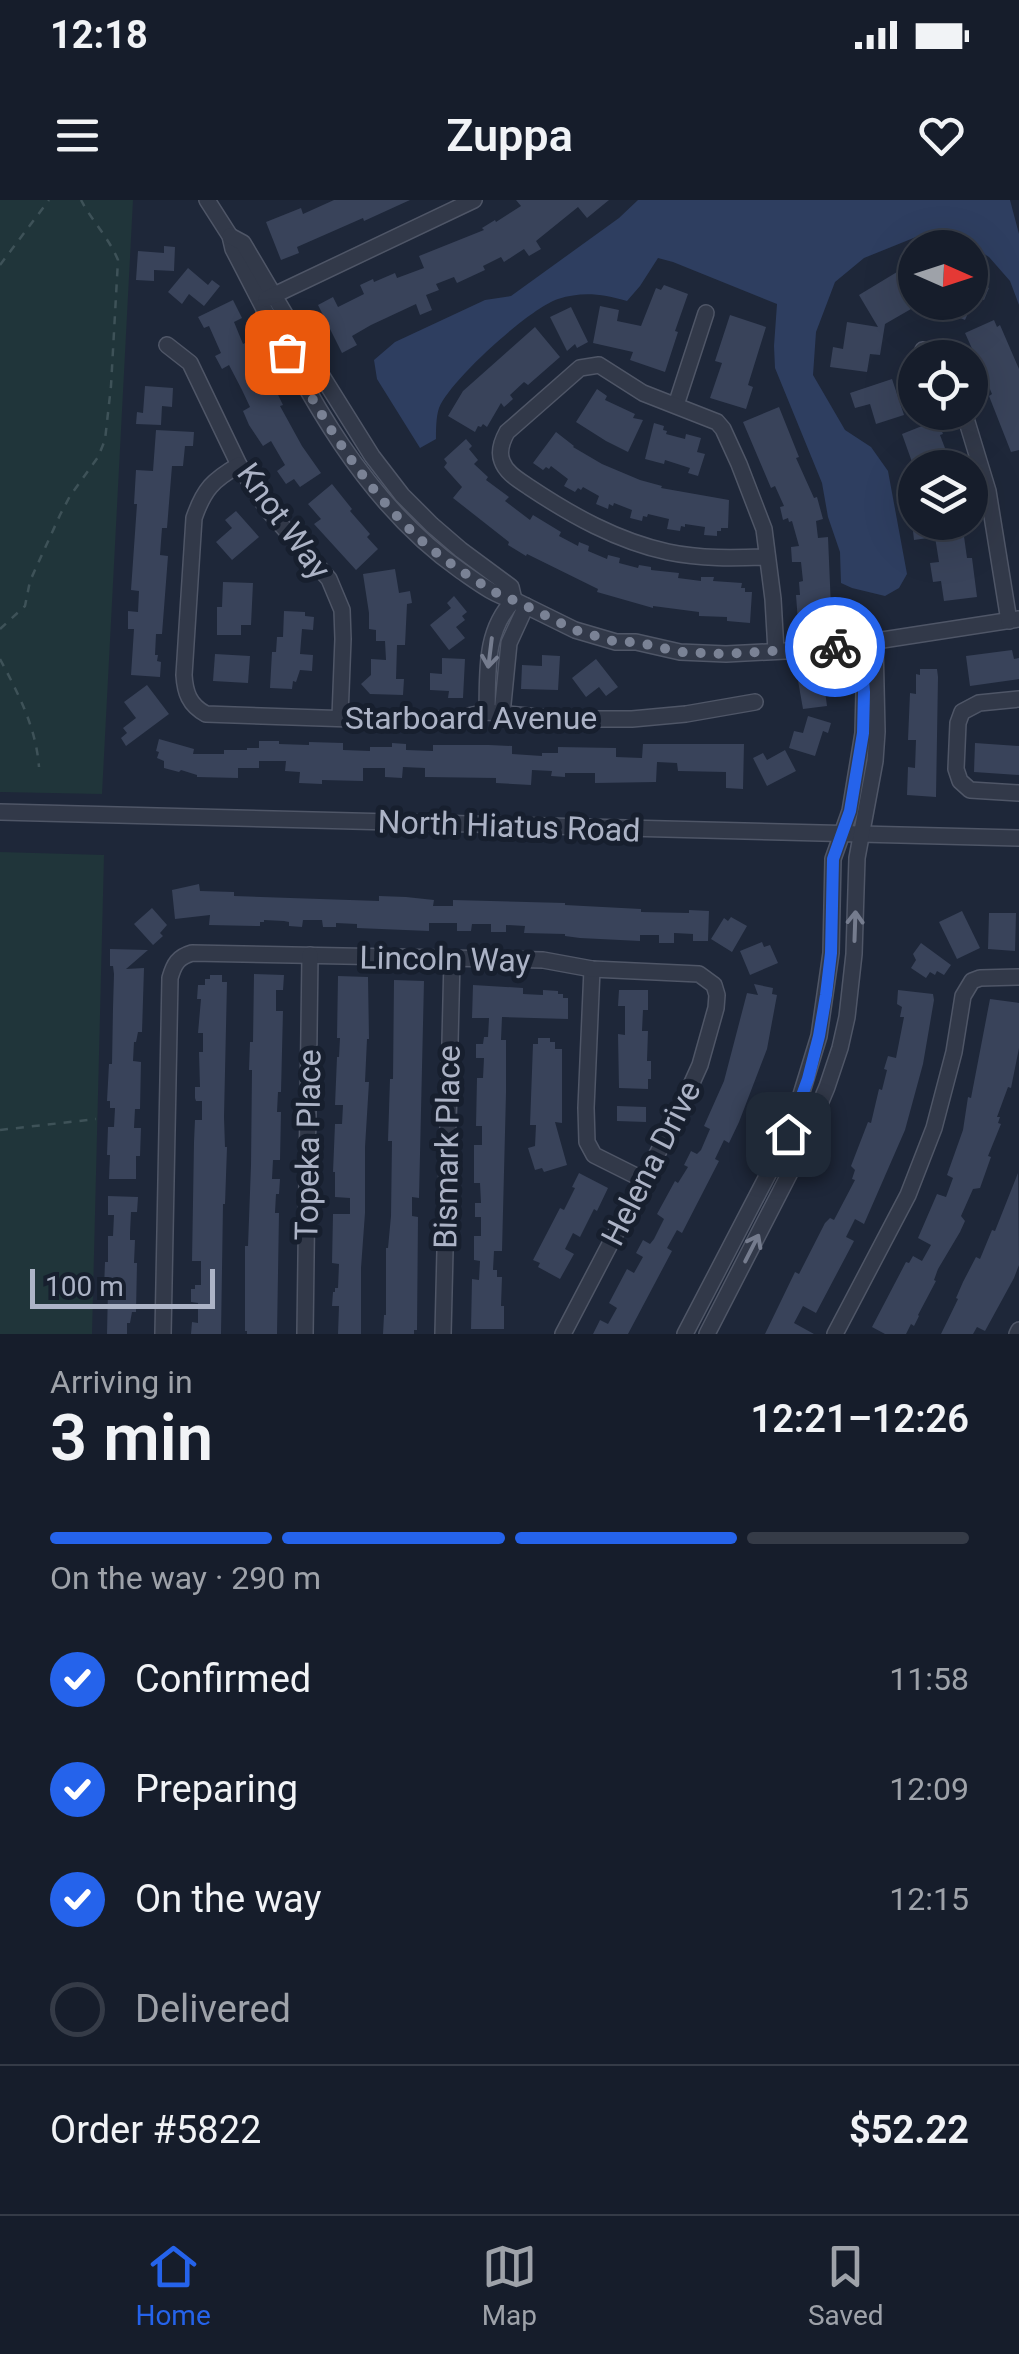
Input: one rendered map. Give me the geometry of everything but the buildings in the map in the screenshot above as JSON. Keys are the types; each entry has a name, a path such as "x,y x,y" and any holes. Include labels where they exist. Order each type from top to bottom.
{"street":[{"path":"207,200 230,236 243,244 267,299 402,495 461,550 511,586 520,603 575,630 616,642 636,642 680,652 726,654 824,649 1014,620 988,492 969,430"},
{"path":"267,299 474,200"},
{"path":"676,405 706,312"},
{"name":"Knot Way","path":"167,345 190,363 239,465 268,510 329,579 336,594 342,610 344,639 340,717"},
{"path":"767,557 665,552 570,514 504,467 500,450 507,432 580,368 592,364 643,393 717,422 739,464 764,528 773,599 776,651"},
{"name":"Starboard Avenue","path":"239,465 211,484 200,499 194,518 184,674 190,701 200,710 214,715 454,720 494,713 632,719 756,702"},
{"path":"494,713 488,652 506,608 520,603"},
{"path":"685,1334 788,1134 808,1079 819,1036 831,953 833,859 850,811 863,733 868,643"},
{"path":"707,1334 796,1161 840,1048 854,954 857,858 875,761 877,732 868,643"},
{"path":"1019,699 979,703 962,712 956,769 964,786 976,792 1019,793"},
{"name":"North Hiatus Road","path":"0,812 1019,838"},
{"name":"Lincoln Way","path":"163,1334 170,978 182,956 192,953 543,960 592,969 699,974 714,985"},
{"name":"Topeka Place","path":"305,1334 310,955"},
{"name":"Bismark Place","path":"443,1334 452,959"},
{"path":"592,969 587,1142 594,1156 644,1180"},
{"path":"835,1334 908,1195 928,1145 954,1052 963,996 972,981 1019,978"},
{"name":"Helena Drive","path":"563,1334 700,1064 716,1008 714,985"},
{"path":"826,995 849,996"}],"path":[{"path":"0,265 49,200"},
{"path":"0,629 25,606 30,580 60,515 90,471 105,440 118,260 112,244 81,200"},
{"path":"0,659 33,730 39,766"},
{"path":"0,1130 96,1119"}],"green space":[{"path":"0,200 133,200 102,794 0,792"},
{"path":"0,852 104,855 92,1334 0,1334"}],"water":[{"path":"638,200 1010,200 1019,234 1019,305 1010,281 988,256 988,230 898,230 898,244 864,258 835,282 816,332 813,375 845,430 871,447 888,471 907,574 899,588 885,596 841,583 840,552 822,483 775,368 777,304 673,262 658,258 627,301 576,295 558,299 529,316 458,381 439,408 436,439 420,448 377,379 374,360 395,342 485,300 511,296"}],"way so far":[{"path":"287,352 344,449 393,512 445,559 505,598 575,630 616,642 636,642 680,652 726,654 835,647"}],"route":[{"path":"788,1134 819,1036 831,953 833,859 850,811 863,733 860,644 835,647"}]}
